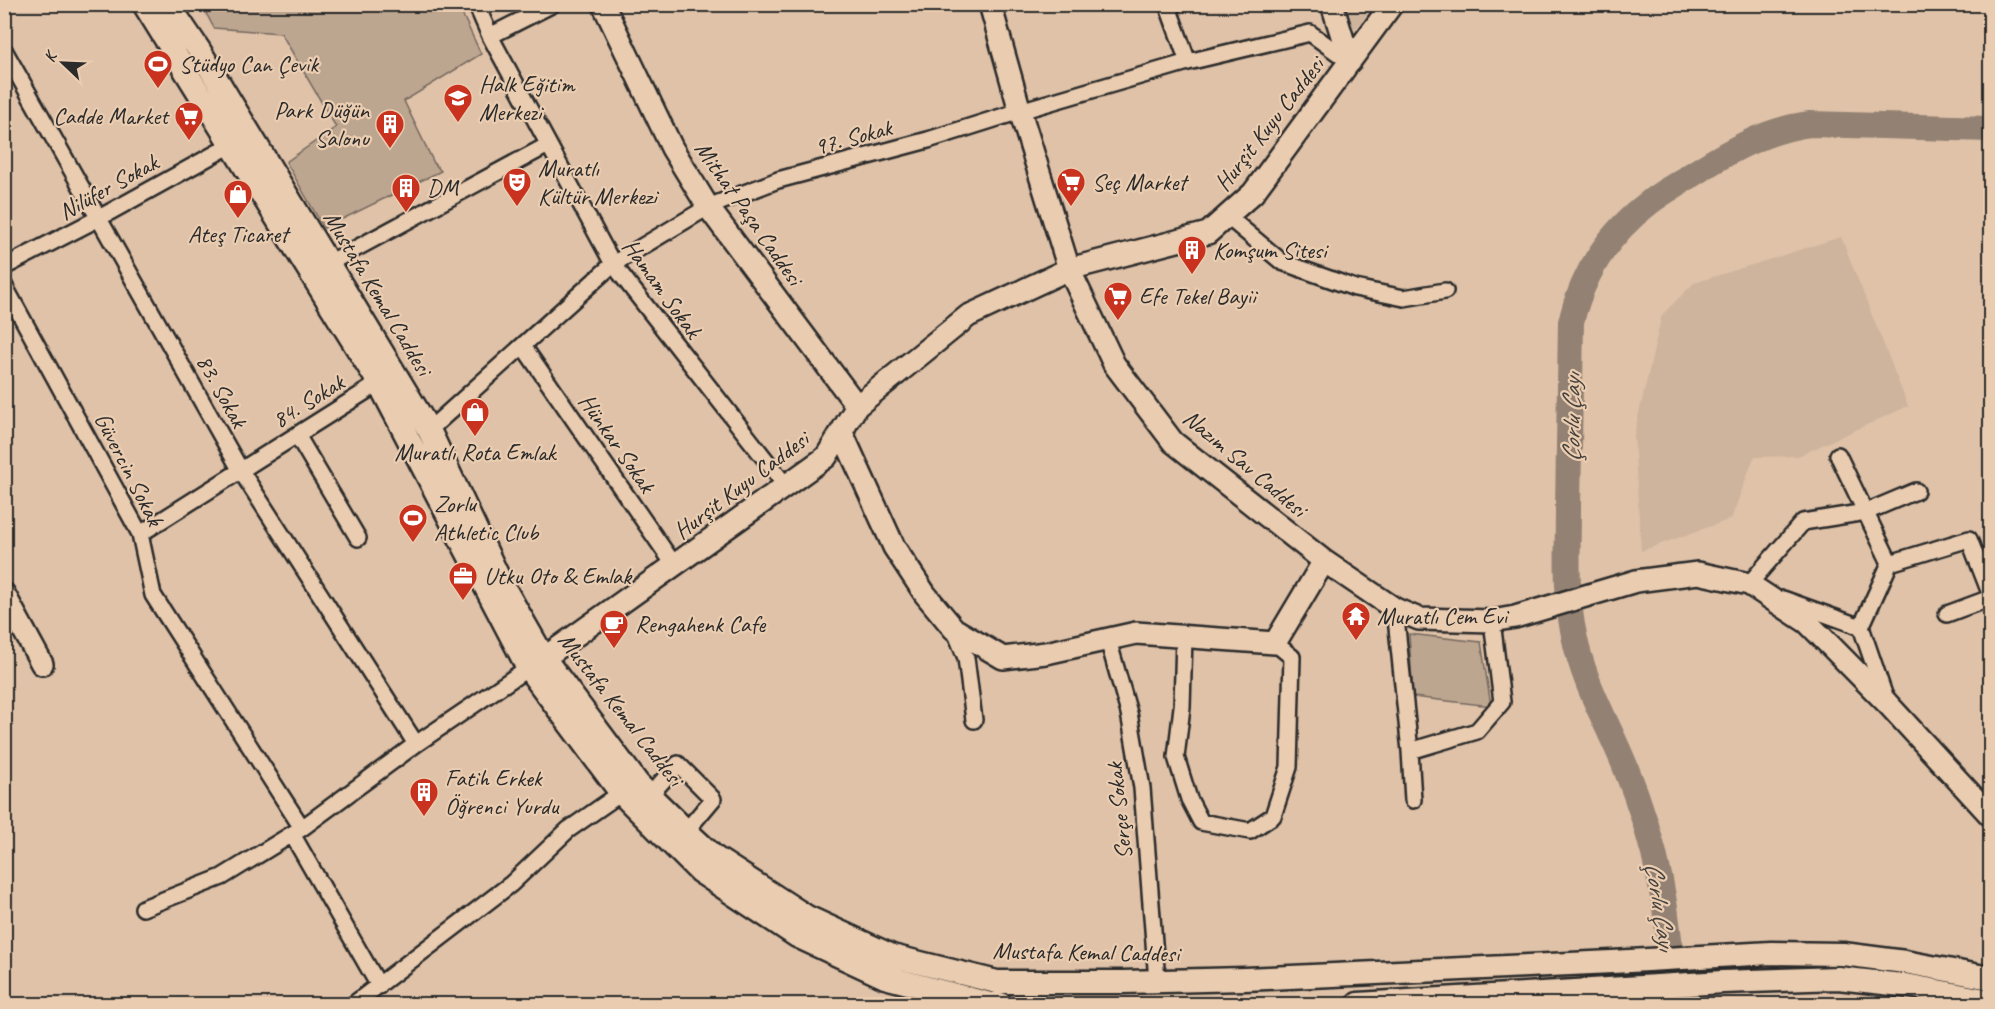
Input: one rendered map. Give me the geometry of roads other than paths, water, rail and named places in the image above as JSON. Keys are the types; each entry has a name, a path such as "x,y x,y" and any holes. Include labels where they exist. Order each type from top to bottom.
{"main road":[{"name":"Mustafa Kemal Caddesi","path":"144,4 189,55 258,167 536,663 621,793 699,871 797,936 885,977 1000,1005"},
{"name":"Mustafa Kemal Caddesi","path":"168,4 231,145 258,167 329,263 429,430 536,663 638,784 686,831 714,857 807,917 892,956 997,982 1157,981 1771,953 1843,954 1905,962 1990,978"},
{"path":"1358,1005 1723,982 1838,978 1911,986 1990,1001"}],"street":[{"name":"Hamam Sokak","path":"476,4 489,36 613,264 786,486"},
{"path":"489,36 553,4"},
{"name":"Mithat Paşa Caddesi","path":"603,4 672,148 708,207 857,406"},
{"name":"Nazım Sav Caddesi","path":"990,4 1020,111 1069,269 1114,364 1173,442 1324,561 1395,609 1419,619 1492,621 1515,618 1636,581 1698,573 1754,587"},
{"path":"1167,4 1188,62"},
{"path":"1332,4 1350,62"},
{"name":"Hurşit Kuyu Caddesi","path":"536,663 826,457 857,406 968,316 1069,269 1208,233 1253,193 1392,4"},
{"name":"97. Sokak","path":"429,430 613,264 708,207 778,180 928,140 1188,62 1310,33 1350,62"},
{"name":"83. Sokak","path":"4,50 241,471 416,744"},
{"name":"Nilüfer Sokak","path":"4,267 99,218 231,145"},
{"path":"329,263 548,145"},
{"path":"1227,216 1282,262 1345,284 1404,298 1445,291"},
{"name":"Güvercin Sokak","path":"4,285 140,534 153,596 297,831 379,986"},
{"name":"Hünkar Sokak","path":"523,346 675,566"},
{"name":"84. Sokak","path":"140,534 379,383"},
{"path":"842,434 894,547 925,594 954,629 966,658 974,720"},
{"path":"297,435 358,538"},
{"path":"1838,455 1890,563"},
{"path":"1754,587 1803,522 1866,512 1916,491"},
{"path":"1887,703 1861,627 1890,563 1969,539 1990,596 1947,614"},
{"path":"1275,643 1324,561"},
{"path":"1754,587 1861,627"},
{"path":"1754,587 1808,623 1887,703 1990,815"},
{"path":"4,594 42,664"},
{"path":"1395,609 1413,801"},
{"path":"1410,751 1477,731 1502,702 1492,621"},
{"path":"954,629 1004,658 1046,653 1136,633 1184,636 1275,643 1292,657 1288,767 1274,816 1250,831 1202,822 1189,799 1176,757 1182,707 1184,636"},
{"name":"Serçe Sokak","path":"1108,640 1129,713 1142,788 1157,981"},
{"path":"142,908 222,877 297,831 416,744 536,663"},
{"path":"650,795 678,764 713,799 686,831"},
{"path":"354,1005 511,884 568,830 621,793"}],"waterway":[{"name":"Çorlu Çayı","path":"1672,1004 1672,973 1666,913 1654,853 1625,766 1583,669 1571,620 1568,508 1571,322 1576,304 1590,270 1610,240 1635,214 1658,196 1729,152 1760,137 1810,124 1990,129"}],"place":[{"name":"Stüdyo Can Çevik","path":"158,90"},
{"name":"Halk Eğitim Merkezi","path":"458,124"},
{"name":"Cadde Market","path":"189,142"},
{"name":"Park Düğün Salonu","path":"390,150"},
{"name":"Muratlı Kültür Merkezi","path":"517,208"},
{"name":"Seç Market","path":"1071,208"},
{"name":"DM","path":"406,214"},
{"name":"Ateş Ticaret","path":"238,220"},
{"name":"Komşum Sitesi","path":"1192,276"},
{"name":"Efe Tekel Bayii","path":"1118,322"},
{"name":"Muratlı Rota Emlak","path":"475,438"},
{"name":"Zorlu Athletic Club","path":"413,544"},
{"name":"Utku Oto & Emlak","path":"463,602"},
{"name":"Muratlı Cem Evi","path":"1356,642"},
{"name":"Rengahenk Cafe","path":"614,650"},
{"name":"Fatih Erkek Öğrenci Yurdu","path":"424,818"}]}
